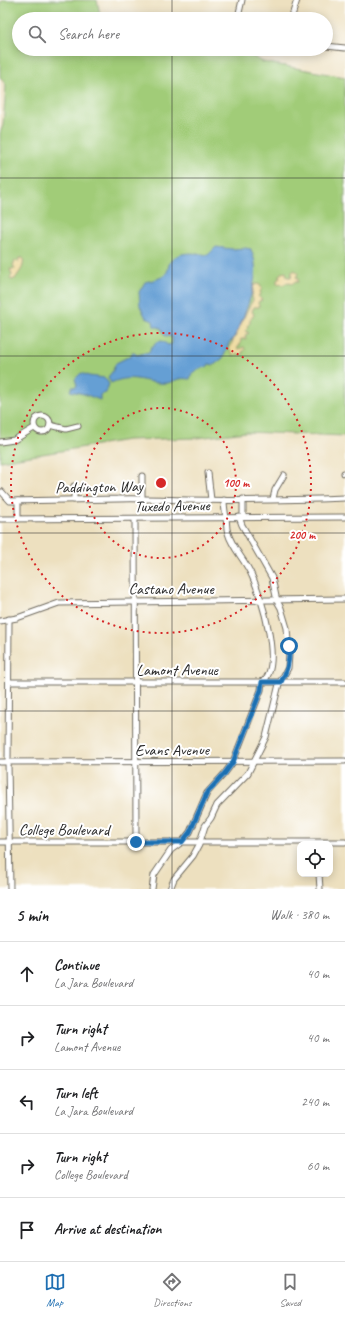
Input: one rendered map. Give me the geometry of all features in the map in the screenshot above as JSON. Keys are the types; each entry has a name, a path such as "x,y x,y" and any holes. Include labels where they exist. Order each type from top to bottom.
{"street":[{"path":"239,12 242,0"},
{"path":"293,12 297,0"},
{"path":"333,47 345,48"},
{"path":"41,416 48,419 50,425 48,430 38,432 34,428 35,420 41,416"},
{"path":"50,425 66,430 78,426"},
{"path":"0,442 14,440 34,428"},
{"path":"208,473 211,500"},
{"path":"273,499 275,490 284,475"},
{"path":"142,476 142,498"},
{"path":"74,486 74,500"},
{"path":"2,492 10,501 18,501 18,519"},
{"name":"Paddington Way","path":"18,501 142,498 307,500 345,498"},
{"path":"170,889 171,882 193,856 201,842 205,826 211,818 217,804 248,773 266,738 281,682 288,668 289,654 286,628 281,608 277,601 272,578 242,525 241,517 244,499"},
{"path":"152,889 154,875 171,850 182,842 190,832 207,793 233,762 261,690 262,682 266,678 270,665 271,651 269,632 253,577 228,533 226,517 224,514 224,500"},
{"name":"Tuxedo Avenue","path":"0,519 345,517"},
{"path":"135,519 136,842"},
{"name":"Castano Avenue","path":"0,621 17,618 60,603 345,599"},
{"path":"9,619 8,762 10,889"},
{"name":"Lamont Avenue","path":"9,682 345,682"},
{"name":"Evans Avenue","path":"0,762 345,761"},
{"name":"College Boulevard","path":"0,842 297,843"},
{"name":"College Boulevard","path":"333,842 345,842"},
{"path":"319,877 320,889"}],"green space":[{"path":"4,0 97,0 100,12 12,12 12,56 251,56 263,62 345,77 345,436 246,432 197,438 127,440 0,461 0,133 3,125 6,85 0,77 0,3"}],"sand":[{"path":"23,258 23,261 20,272 15,279 11,280 10,278 12,275 10,269 15,269 13,265 15,261 19,262 18,259"},
{"path":"295,270 298,274 296,277 298,282 294,282 292,284 287,282 284,285 277,284 277,280 280,278 279,276 281,273 286,272 287,277 291,277 292,272"},
{"path":"254,285 260,285 262,289 260,291 261,294 258,296 262,300 258,302 259,307 254,307 252,311 254,315 245,331 249,333 245,335 246,339 241,339 240,345 237,348 239,349 244,347 245,350 242,352 243,354 241,355 237,353 234,356 229,348 253,300 252,296"}],"water":[{"path":"216,247 251,249 255,260 252,292 240,324 232,341 230,341 223,358 214,365 209,364 207,367 192,373 190,379 177,379 168,383 160,383 127,379 111,383 108,377 116,363 130,356 133,352 137,355 149,352 151,347 154,346 156,342 162,341 168,345 172,344 172,337 165,336 161,328 154,326 153,321 146,318 140,306 139,292 145,282 164,276 167,273 170,262 173,258 188,253 208,255"},
{"path":"81,373 89,376 105,378 109,384 106,393 100,395 100,400 70,391 72,387 76,387 77,385 75,379"}],"route":[{"path":"136,842 182,842 190,832 207,793 233,762 261,690 262,682 281,682 285,675 289,661 289,646"}]}
